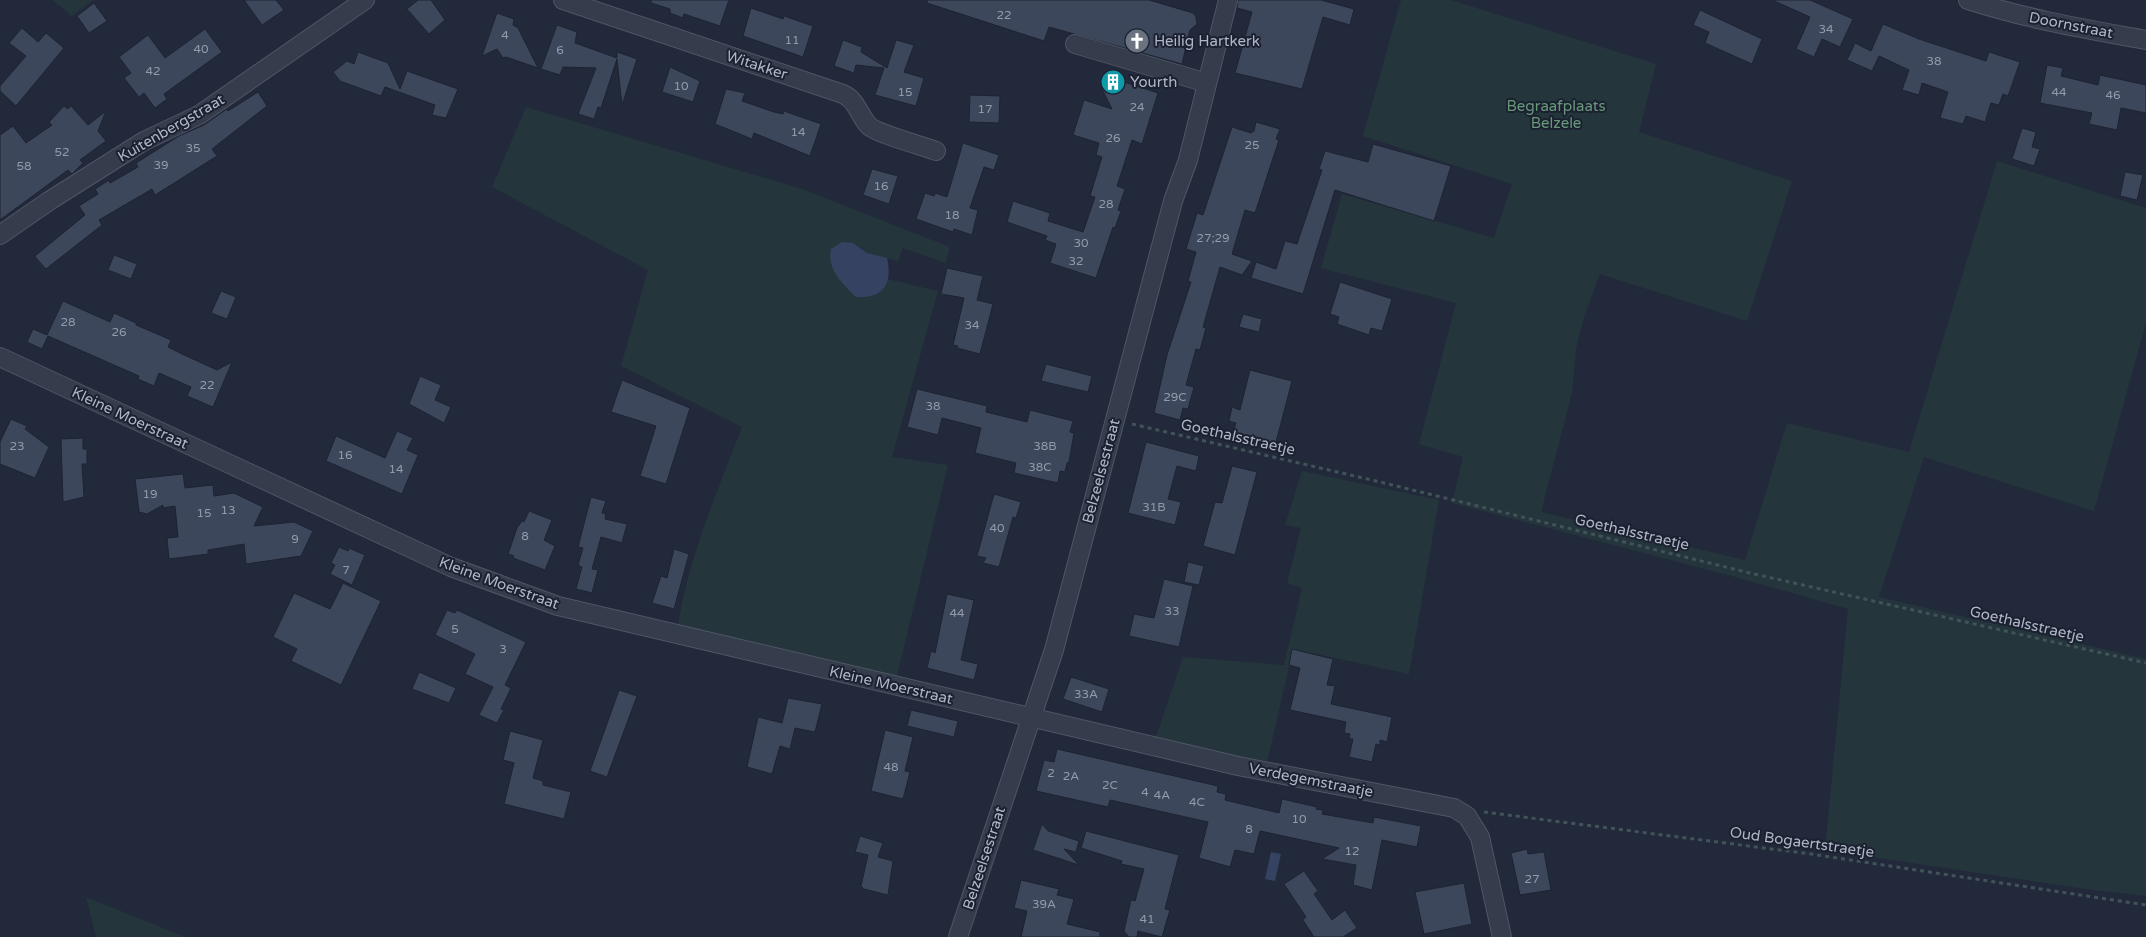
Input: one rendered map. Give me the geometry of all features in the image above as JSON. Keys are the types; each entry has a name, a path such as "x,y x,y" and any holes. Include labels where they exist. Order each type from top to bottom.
{"street":[{"name":"Kuitenbergstraat","path":"0,235 49,201 144,142 200,114 365,0"},
{"name":"Witakker","path":"563,0 843,94 850,97 872,129 936,151"},
{"name":"Belzeelsestraat","path":"958,937 1054,650 1173,201 1188,160 1228,0"},
{"name":"Doornstraat","path":"1968,0 2048,22 2146,40"},
{"path":"1075,44 1206,83"},
{"name":"Kleine Moerstraat","path":"0,357 451,567 558,606 1030,718"},
{"name":"Verdegemstraatje","path":"1030,718 1238,766 1454,808"},
{"path":"1454,808 1467,816 1480,837 1502,937"}],"path":[{"name":"Goethalsstraetje","path":"1114,420 1376,481 1750,573 2146,663"},
{"name":"Oud Bogaertstraetje","path":"1454,808 1811,854 2146,905"}],"green space":[{"path":"53,0 93,0 72,16"},
{"name":"Begraafplaats Belzele","path":"1401,0 1451,0 1656,64 1639,132 1792,181 1747,321 1600,274 1583,320 1576,349 1572,393 1541,512 1745,560 1787,423 1909,452 1997,161 2146,208 2146,323 2094,511 1924,457 1879,597 2146,659 2146,896 2085,889 1825,850 1848,609 1732,576 1452,503 1463,457 1419,444 1456,303 1321,268 1342,194 1494,238 1512,184 1363,136"},
{"path":"526,107 802,189 950,247 946,263 903,248 898,261 867,253 853,243 883,289 887,279 938,291 892,457 948,465 896,680 827,659 678,625 696,550 742,427 621,366 648,270 492,187"},
{"path":"1302,471 1439,500 1409,674 1293,649 1267,763 1156,737 1183,657 1284,665 1302,588 1287,583 1301,528 1285,525"},
{"path":"86,897 185,937 96,937"}],"water":[{"path":"842,242 853,243 867,253 887,258 888,275 884,288 873,295 856,297 846,287 833,270 830,257 831,249"},
{"path":"1271,852 1281,854 1275,881 1265,879"}],"building":[{"path":"244,0 276,0 284,10 262,25"},
{"path":"418,0 431,0 445,20 429,34 407,9"},
{"path":"651,0 729,0 720,26 684,14 683,18 670,13 670,9 651,3"},
{"name":"Heilig Hartkerk","path":"927,0 1149,0 1193,13 1197,24 1190,30 1182,64 1049,27 1044,41 927,3"},
{"path":"1238,0 1321,0 1354,9 1350,25 1323,17 1302,89 1235,73 1252,12 1237,8"},
{"path":"1772,0 1810,0 1853,19 1840,47 1822,39 1814,57 1796,49 1810,17"},
{"path":"94,3 107,21 89,33 77,16"},
{"path":"751,8 783,19 784,16 813,26 803,57 743,36"},
{"path":"1700,10 1762,39 1752,64 1705,43 1709,32 1693,25"},
{"path":"497,13 514,19 513,25 518,28 538,68 506,57 503,58 497,49 482,56"},
{"path":"1883,24 1919,39 1986,61 1989,52 2020,62 2008,96 2003,94 1999,105 1991,103 1985,122 1966,116 1963,124 1940,118 1948,92 1922,83 1919,95 1902,90 1909,70 1879,56 1872,71 1847,60 1855,43 1871,51"},
{"path":"557,25 577,32 575,43 617,58 617,52 637,59 622,105 617,59 601,108 598,107 594,119 578,114 596,68 563,67 560,75 541,69"},
{"path":"22,28 38,42 46,33 64,48 16,106 0,91 0,86 26,56 9,43"},
{"path":"205,29 222,52 164,94 167,99 155,108 144,93 139,97 124,78 131,73 119,57 148,35 165,58"},
{"path":"843,40 862,47 861,52 887,68 896,40 914,45 904,72 924,78 916,106 875,95 884,68 856,65 854,73 834,66"},
{"path":"358,52 388,63 400,89 407,71 458,89 446,118 432,115 435,105 385,87 381,96 340,81 333,72 347,61 354,64"},
{"path":"2047,65 2063,68 2061,76 2098,85 2100,75 2146,85 2146,113 2121,108 2117,130 2089,124 2092,113 2040,103"},
{"path":"670,67 700,81 693,102 662,92"},
{"path":"1117,69 1124,82 1158,93 1142,144 1132,140 1117,186 1125,189 1118,210 1121,211 1115,228 1113,227 1096,278 1050,263 1056,244 1045,240 1047,236 1007,222 1013,201 1050,213 1048,221 1083,232 1095,197 1090,196 1102,157 1096,155 1099,143 1073,135 1084,100 1112,109 1102,89 1103,79"},
{"path":"726,89 745,93 742,101 774,112 783,114 784,111 821,124 810,156 754,133 752,139 715,124"},
{"path":"258,92 267,106 212,149 217,156 155,195 152,189 99,220 102,225 46,269 36,258 35,256 85,215 79,206 98,194 95,189 109,180 110,183 138,167 136,163 179,136 204,125 227,109 228,111"},
{"path":"970,95 1000,96 999,123 969,122"},
{"path":"64,106 68,109 71,106 88,125 106,111 98,131 106,141 80,160 83,163 72,174 68,170 0,220 0,135 13,126 26,143 52,125 49,122"},
{"path":"1256,122 1280,129 1276,139 1279,140 1255,213 1245,210 1232,254 1252,261 1242,275 1220,267 1203,327 1206,328 1200,350 1196,349 1186,385 1194,387 1188,409 1183,408 1180,420 1154,413 1167,355 1191,282 1188,281 1196,252 1186,249 1197,213 1203,215 1232,127 1251,133 1254,131"},
{"path":"2022,128 2036,132 2032,147 2040,149 2034,166 2012,159"},
{"path":"963,143 999,155 994,170 984,167 970,208 978,210 972,235 954,229 953,232 916,219 925,193 934,196 935,193 947,197"},
{"path":"1373,144 1451,166 1434,221 1335,190 1303,294 1251,278 1256,262 1276,269 1285,241 1297,244 1322,170 1319,169 1325,151 1368,162"},
{"path":"872,169 898,176 889,204 863,195"},
{"path":"2125,172 2143,175 2137,200 2120,196"},
{"path":"114,255 137,264 131,279 108,270"},
{"path":"947,268 983,276 977,300 993,304 980,354 957,348 958,346 953,345 964,298 941,294"},
{"path":"1340,282 1392,299 1382,331 1371,328 1369,335 1337,324 1339,317 1330,314"},
{"path":"221,291 236,297 227,319 211,313"},
{"path":"63,301 110,322 114,313 171,340 168,347 217,370 232,362 213,407 187,396 191,387 159,373 154,386 138,379 139,376 48,336 42,349 27,342 33,329 47,335"},
{"path":"1243,314 1262,319 1259,332 1239,327"},
{"path":"1046,364 1092,376 1088,392 1041,381"},
{"path":"1250,370 1292,381 1275,446 1232,435 1236,423 1229,421 1232,407 1240,410"},
{"path":"420,376 441,385 435,400 451,407 444,423 409,404"},
{"path":"622,380 690,408 666,484 640,476 656,426 611,412"},
{"path":"917,389 987,406 986,412 1027,422 1030,410 1073,421 1070,432 1074,433 1069,462 1065,472 1060,471 1058,483 1014,473 1016,463 975,453 981,428 942,418 938,435 907,427"},
{"path":"11,419 27,426 25,429 49,447 35,478 0,464 0,442"},
{"path":"397,431 413,438 407,450 418,455 402,494 326,461 336,436 385,458"},
{"path":"83,438 83,449 87,449 87,464 82,464 84,497 63,502 61,439"},
{"path":"1146,442 1199,456 1196,471 1177,466 1168,499 1181,502 1175,525 1128,513"},
{"path":"1232,466 1257,472 1235,555 1203,546 1215,502 1222,503"},
{"path":"183,474 185,488 213,485 214,496 234,493 263,507 254,526 294,522 313,531 301,556 246,564 244,544 208,550 208,554 169,559 167,538 178,537 175,506 163,508 163,505 147,514 139,512 135,479"},
{"path":"994,494 1021,502 1016,518 1013,517 999,567 983,563 986,558 977,556"},
{"path":"591,497 606,501 602,513 606,514 605,519 627,524 622,543 601,537 592,569 598,570 592,593 576,589 582,567 578,565 583,548 578,547"},
{"path":"529,511 552,520 544,540 555,546 545,570 513,558 514,556 508,554 517,528 522,521 524,522"},
{"path":"339,547 348,551 349,548 365,555 352,585 330,574 335,565 331,563"},
{"path":"674,549 689,554 674,609 652,603 661,576 667,578"},
{"path":"1188,562 1204,566 1199,585 1184,582"},
{"path":"1164,579 1193,586 1179,647 1129,636 1134,614 1154,618"},
{"path":"343,583 381,601 341,685 291,661 297,649 273,637 294,593 330,609"},
{"path":"947,594 974,600 961,660 978,664 974,680 927,668 931,651 935,653"},
{"path":"447,610 455,613 457,610 526,642 505,685 511,688 501,709 504,710 497,723 479,715 493,687 465,674 475,654 435,635"},
{"path":"1292,649 1333,659 1327,685 1335,686 1331,704 1392,717 1387,742 1380,740 1380,745 1376,744 1372,762 1349,757 1353,739 1349,739 1350,734 1344,733 1346,722 1290,710 1300,668 1289,665"},
{"path":"419,672 456,688 449,703 412,689"},
{"path":"1071,677 1109,689 1102,712 1063,699"},
{"path":"619,690 637,696 607,777 590,771"},
{"path":"788,698 822,704 815,732 795,728 790,749 780,746 772,774 747,767 758,717 782,723"},
{"path":"911,710 958,721 954,737 907,726"},
{"path":"885,730 913,737 905,771 910,772 903,799 871,791"},
{"path":"510,731 543,740 533,778 543,781 543,785 571,792 564,819 504,804 514,763 503,760"},
{"path":"1057,749 1218,786 1217,792 1226,794 1225,800 1279,813 1282,799 1317,807 1316,809 1323,810 1322,814 1373,823 1374,817 1421,826 1417,847 1382,840 1372,890 1353,885 1356,865 1322,859 1339,848 1260,831 1254,854 1235,850 1230,867 1199,858 1208,822 1110,800 1108,807 1036,791 1044,760 1054,762"},
{"path":"1042,824 1048,831 1079,841 1076,852 1064,849 1079,865 1033,850"},
{"path":"1086,831 1179,855 1165,909 1170,910 1162,937 1138,931 1137,937 1129,937 1124,931 1131,900 1135,901 1144,869 1121,864 1122,861 1081,848"},
{"path":"860,836 883,843 878,857 893,861 888,895 864,889 861,886 868,855 855,852"},
{"path":"1527,849 1528,854 1544,852 1551,890 1520,895 1511,853"},
{"path":"1304,871 1318,891 1314,894 1332,920 1345,910 1357,928 1343,937 1314,937 1303,920 1306,917 1284,884"},
{"path":"1021,880 1059,889 1057,895 1074,899 1067,924 1100,932 1100,937 1021,937 1027,911 1014,908"},
{"path":"1464,883 1472,924 1424,934 1415,892"}],"place":[{"name":"Heilig Hartkerk","path":"1137,41"},
{"name":"Yourth","path":"1113,82"}]}
